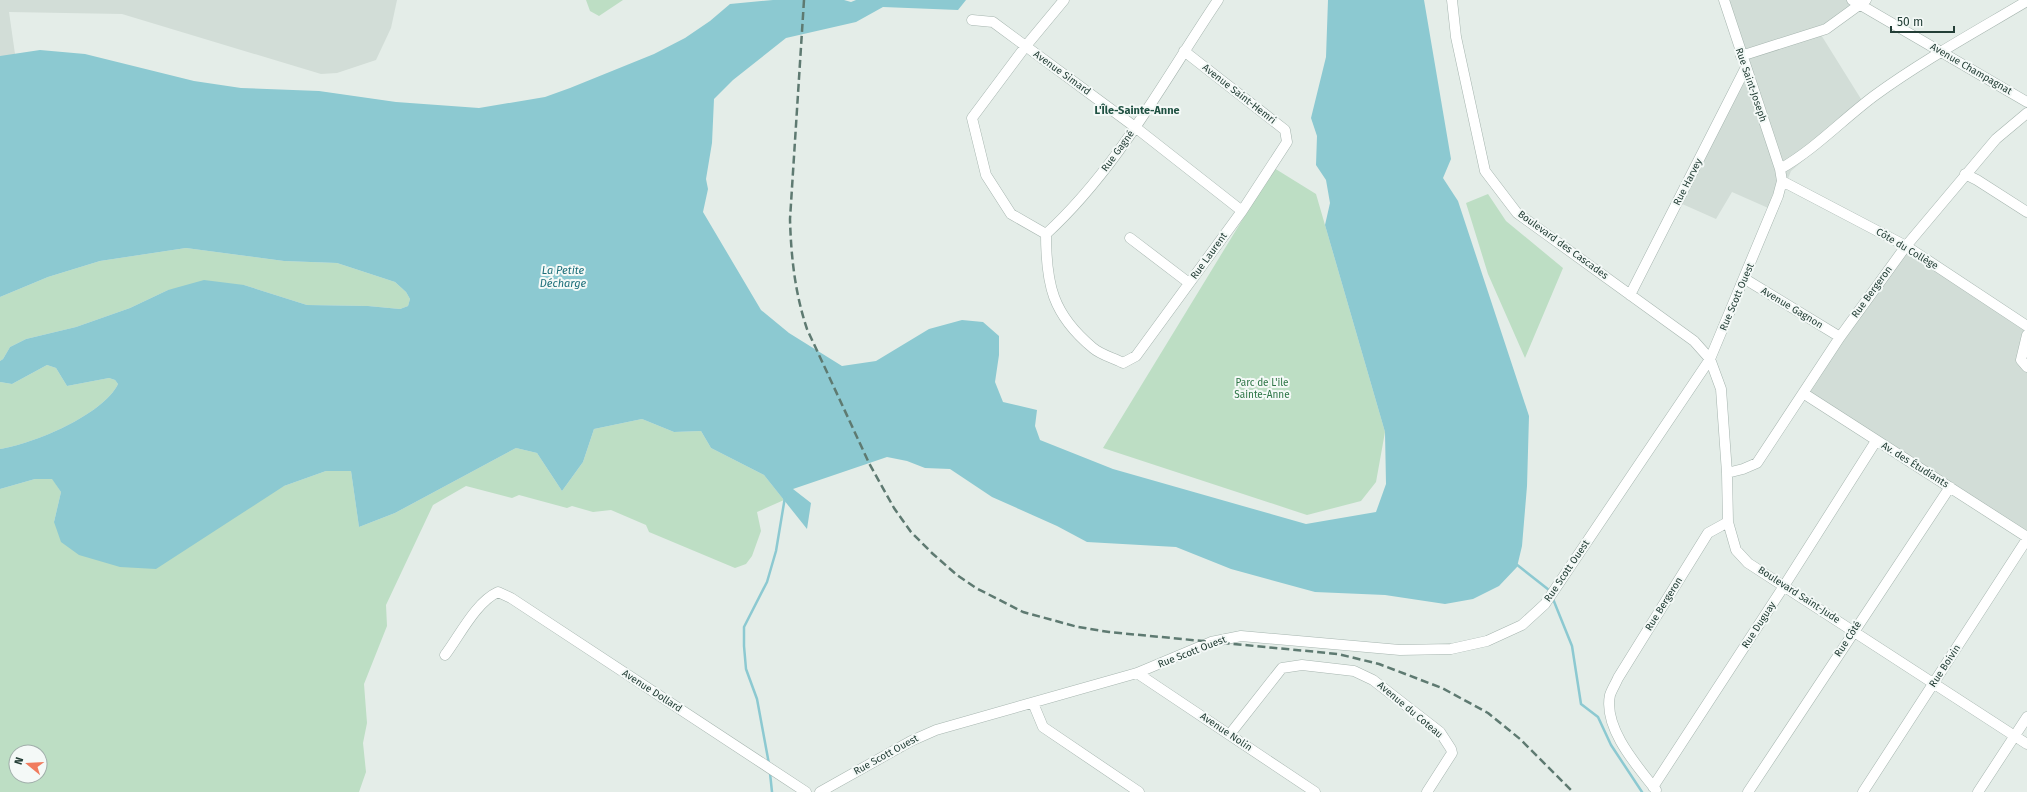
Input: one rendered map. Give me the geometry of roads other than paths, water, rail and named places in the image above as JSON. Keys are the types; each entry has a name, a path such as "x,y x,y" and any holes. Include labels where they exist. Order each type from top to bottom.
{"street":[{"path":"1046,234 1011,214 986,175 972,118 1025,47 1064,0"},
{"name":"Rue Gagné","path":"1046,234 1108,166 1218,0"},
{"name":"Boulevard des Cascades","path":"1452,0 1456,37 1485,171 1517,213 1694,341 1710,360"},
{"name":"Rue Saint-Joseph","path":"1724,0 1745,69 1780,169"},
{"path":"1780,169 1796,160 1874,96 1942,52 2027,1"},
{"path":"1741,56 1826,30 1859,2"},
{"name":"Avenue Champagnat","path":"1859,2 2027,102"},
{"name":"Avenue Simard","path":"972,20 993,22 1135,127 1242,211"},
{"name":"Avenue Saint-Hemri","path":"1184,50 1285,130 1287,142"},
{"name":"Rue Harvey","path":"1630,295 1745,69"},
{"name":"Rue Bergeron","path":"1727,473 1743,469 1757,463 1840,337 1906,246 1996,139 2027,113"},
{"name":"Rue Laurent","path":"1046,234 1046,261 1049,282 1056,304 1068,323 1094,349 1123,363 1136,356 1242,211 1287,142"},
{"name":"Rue Scott Ouest","path":"820,792 911,741 936,730 1137,674 1211,642 1235,637 1400,650 1450,649 1487,640 1522,625 1545,604 1710,360 1745,279 1778,196 1782,181 1780,169"},
{"path":"1965,174 1978,180 2027,212"},
{"name":"Côte du Collège","path":"1782,181 1906,246 2027,326"},
{"path":"1130,238 1189,283"},
{"name":"Avenue Gagnon","path":"1745,279 1840,337"},
{"path":"2027,335 2021,360 2027,366"},
{"name":"Boulevard Saint-Jude","path":"1710,360 1721,389 1727,473 1728,522 1736,550 1748,563 2027,744"},
{"name":"Av. des Étudiants","path":"1803,393 2027,538"},
{"name":"Rue Duguay","path":"1655,789 1876,441"},
{"name":"Rue Côté","path":"1748,792 1950,487"},
{"name":"Rue Bergeron","path":"1655,789 1630,757 1615,729 1610,714 1610,695 1618,678 1708,533 1728,522"},
{"name":"Rue Boivin","path":"1863,792 2027,538"},
{"name":"Avenue Dollard","path":"445,655 480,605 489,596 498,592 511,598 806,792"},
{"name":"Avenue du Coteau","path":"1230,734 1282,668 1302,665 1354,671 1373,680 1440,732 1451,749 1452,753 1427,792"},
{"name":"Avenue Nolin","path":"1137,674 1230,734 1315,792"},
{"path":"1033,703 1043,727 1139,792"},
{"path":"1978,792 2027,716"}],"water":[{"name":"La Petite Décharge","path":"773,0 844,0 851,2 856,0 966,0 958,10 883,7 856,22 786,38 733,80 714,99 712,143 706,179 708,189 703,212 761,310 789,333 842,366 876,361 929,329 962,320 983,322 999,336 999,355 995,382 1003,402 1037,410 1035,426 1040,440 1113,469 1306,524 1376,512 1386,484 1385,432 1325,225 1330,203 1326,180 1316,165 1317,136 1311,118 1326,57 1328,0 1424,0 1451,159 1443,178 1458,201 1529,416 1527,486 1522,546 1517,567 1499,586 1473,599 1445,604 1385,595 1315,592 1231,569 1176,547 1087,542 1057,526 992,497 950,469 925,468 907,461 887,457 793,489 811,503 807,529 764,475 711,448 701,431 674,432 642,419 594,429 583,462 562,491 537,453 516,448 395,513 359,527 351,471 326,471 284,486 156,569 120,567 79,555 61,542 54,522 61,492 52,479 35,479 0,489 0,449 30,441 83,417 98,407 118,384 115,380 109,378 67,386 56,368 47,365 12,384 0,382 0,361 3,359 10,347 26,339 76,327 130,308 168,290 204,280 244,285 307,305 368,306 400,309 408,306 410,299 406,292 395,282 337,263 284,261 186,248 100,261 48,277 0,297 0,56 40,50 85,54 194,81 241,88 319,91 396,102 479,108 545,97 570,88 654,54 685,38 710,21 730,4"}],"waterway":[{"path":"769,764 757,699 746,669 744,627 767,582 776,551 785,497"},
{"path":"1516,564 1549,590 1550,593"},
{"path":"1553,599 1572,646 1581,704 1598,717 1611,745 1642,792"},
{"path":"770,773 772,792"}],"railway":[{"path":"804,0 790,219 791,247 799,302 807,329 869,463 894,508 911,532 957,575 976,588 1023,612 1078,627 1109,632 1338,654 1379,664 1442,688 1488,713 1520,739 1573,792"}],"district":[{"name":"L'Île-Sainte-Anne","path":"1137,110"}],"park label":[{"name":"Parc de L'ile Sainte-Anne","path":"1262,388"}]}
